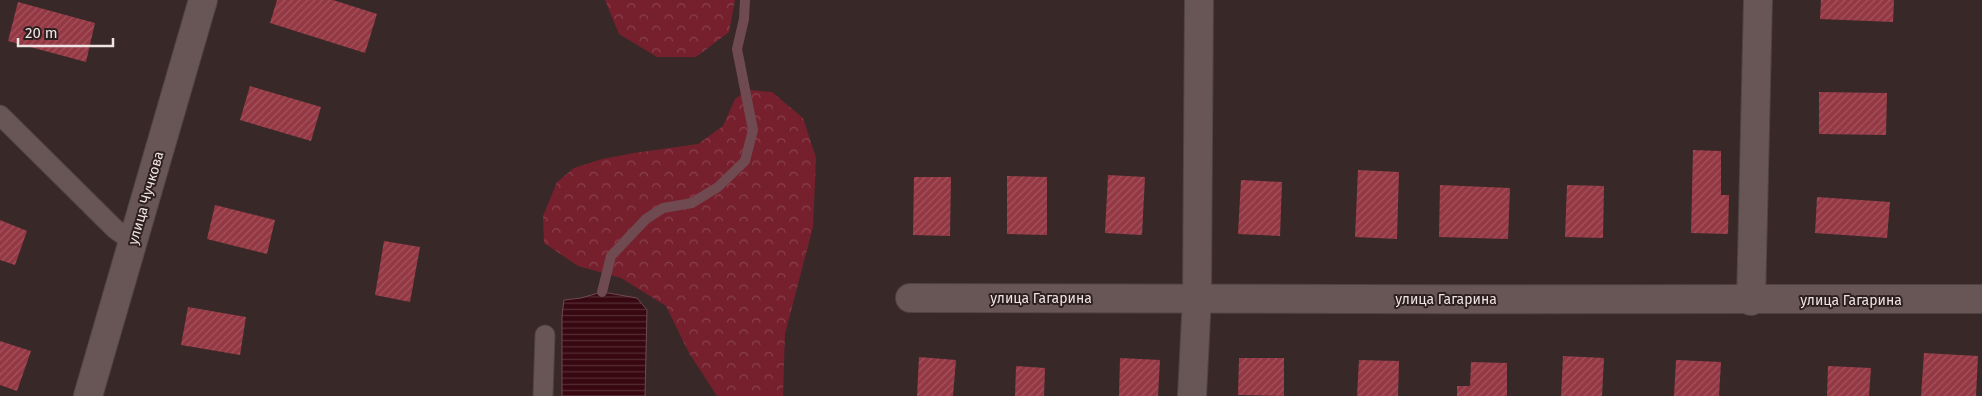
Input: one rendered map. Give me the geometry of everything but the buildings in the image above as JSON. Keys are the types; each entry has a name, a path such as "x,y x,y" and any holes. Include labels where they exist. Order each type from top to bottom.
{"street":[{"name":"улица Чучкова","path":"88,396 203,0"},
{"path":"1192,396 1197,297 1199,0"},
{"path":"1751,301 1758,0"},
{"name":"улица Гагарина","path":"910,298 1197,297 1751,301 1982,299"}],"lane":[{"path":"0,115 114,230 133,242"},
{"path":"542,396 546,335"}],"green space":[{"path":"605,0 735,0 729,32 696,57 657,57 619,34"},
{"path":"748,90 772,92 803,118 816,158 813,227 785,334 783,396 717,396 689,353 666,306 621,278 578,266 544,243 543,216 557,182 574,168 602,159 698,144 723,126 735,99"}],"shaded area":[{"path":"602,292 637,298 647,310 645,396 562,396 562,316 564,300 581,298"}],"waterway":[{"path":"602,292 611,256 646,219 663,208 692,203 718,187 745,161 753,130 737,49 744,19 745,0"}]}
